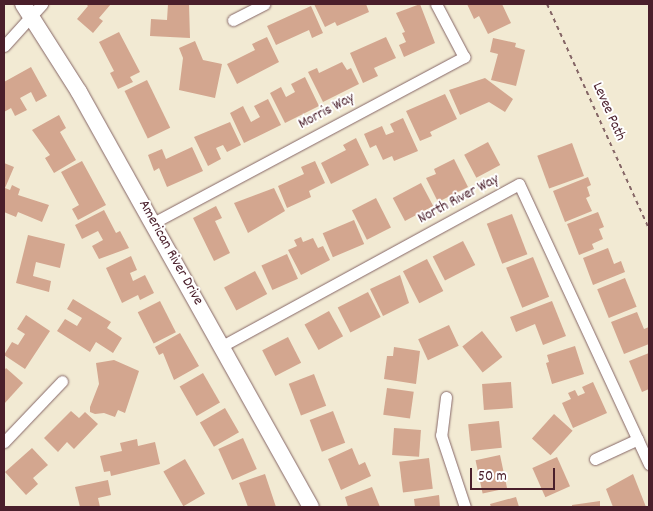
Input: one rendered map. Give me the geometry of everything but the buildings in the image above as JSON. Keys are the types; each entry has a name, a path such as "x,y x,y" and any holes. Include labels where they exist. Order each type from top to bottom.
{"street":[{"path":"4,46 27,10 42,4"},
{"path":"233,20 264,4"},
{"name":"Morris Way","path":"153,222 464,57 436,4"},
{"name":"American River Drive","path":"27,10 79,92 311,507"},
{"name":"North River Way","path":"222,346 519,184 649,464"},
{"path":"4,442 62,381"},
{"path":"446,397 441,435 465,507"},
{"path":"595,458 638,439"}],"path":[{"name":"Levee Path","path":"547,4 649,229"}]}
